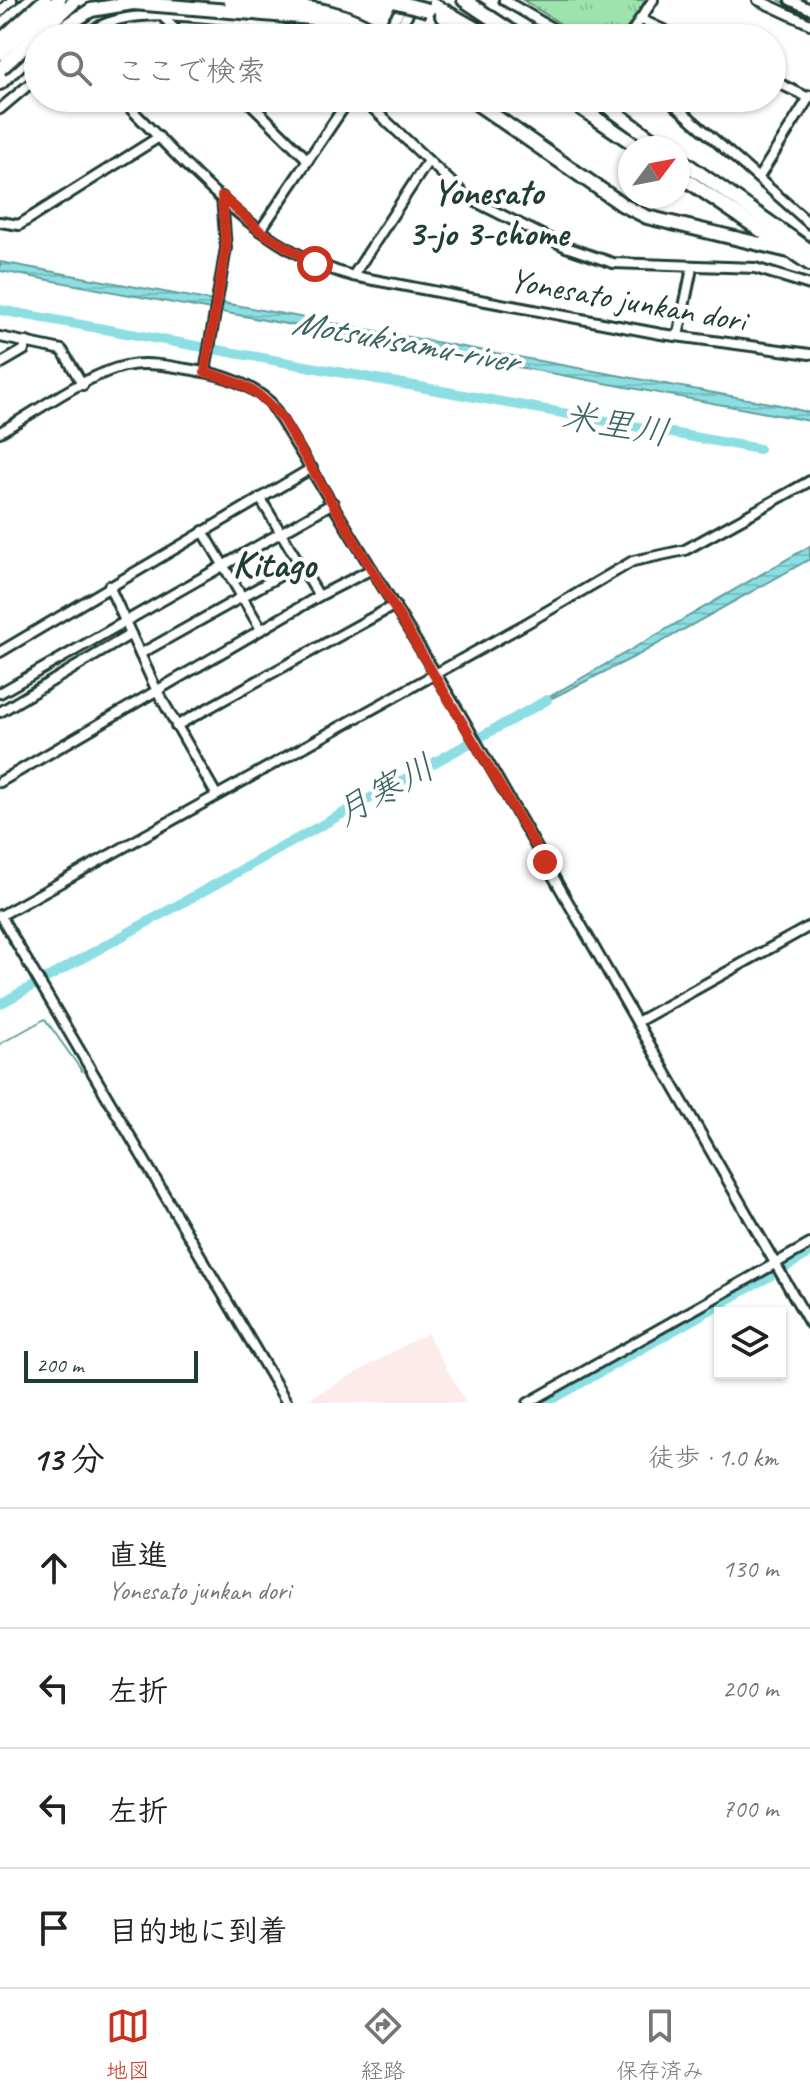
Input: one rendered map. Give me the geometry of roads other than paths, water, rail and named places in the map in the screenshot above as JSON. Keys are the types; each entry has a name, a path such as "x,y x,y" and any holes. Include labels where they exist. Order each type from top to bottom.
{"highway":[{"path":"0,42 38,0"},
{"path":"0,42 45,0"},
{"path":"32,24 59,0"},
{"path":"50,24 76,0"},
{"path":"63,24 89,0"},
{"path":"76,24 105,0"},
{"path":"230,0 326,9 362,24"},
{"path":"466,0 502,24"},
{"path":"397,1 428,4 466,24"},
{"path":"0,27 21,2"},
{"path":"70,24 91,10 133,3 324,19 337,24"},
{"path":"428,4 457,24"},
{"path":"0,53 24,31"},
{"path":"0,69 24,47"},
{"path":"0,80 24,59"},
{"path":"0,92 24,70"},
{"path":"490,112 635,211 810,251"},
{"path":"587,112 623,136"},
{"path":"611,112 618,116"},
{"path":"613,112 647,136"},
{"path":"690,167 795,250 810,267"},
{"path":"690,182 795,250"}],"street":[{"path":"299,24 301,0"},
{"path":"397,24 417,0"},
{"path":"504,0 515,3 547,24"},
{"path":"637,24 653,0"},
{"path":"758,0 810,24"},
{"path":"790,0 810,9"},
{"path":"390,24 397,1"},
{"path":"0,12 21,2 44,24"},
{"path":"101,24 122,16 161,16 263,24"},
{"path":"161,16 169,24"},
{"path":"640,19 651,24"},
{"path":"759,177 810,97 786,86"},
{"path":"0,109 24,89"},
{"name":"Yonesato junkan dori","path":"134,112 260,231 315,264 353,276 678,336 810,354"},
{"path":"259,112 308,160"},
{"path":"260,231 341,112"},
{"path":"377,112 468,198 592,257 638,267 755,268 806,282 810,267"},
{"path":"683,112 810,224"},
{"path":"0,222 19,225 159,137"},
{"path":"353,276 428,161"},
{"path":"205,372 226,248 222,196"},
{"path":"678,336 692,268"},
{"path":"0,337 62,350 83,385"},
{"path":"0,364 24,350 27,342"},
{"path":"0,432 83,385 124,367 148,364 205,372 234,380 260,393 283,420 463,719 810,1324"},
{"path":"0,652 312,468"},
{"path":"287,1403 0,916 633,561 685,550 810,481"},
{"path":"260,498 319,596"},
{"path":"0,693 333,503"},
{"path":"203,531 261,629"},
{"path":"140,654 299,565"},
{"path":"0,782 156,689 372,569"},
{"path":"109,586 156,689 216,794"},
{"path":"176,726 395,605"},
{"path":"0,712 131,634"},
{"path":"637,1022 810,926"},
{"path":"528,1403 810,1244"}],"water":[{"name":"Motsukisamu-river","path":"0,262 780,405 810,413 810,421 0,271"},
{"path":"810,546 810,559 638,655 518,715"}],"waterway":[{"path":"779,0 810,14"},
{"name":"米里川","path":"0,310 759,449"},
{"name":"月寒川","path":"0,1004 547,700"},
{"path":"0,1044 45,1019 82,1071"},
{"path":"546,1403 810,1253"}],"district":[{"name":"Yonesato 3-jo 3-chome","path":"488,212"},
{"name":"Kitago","path":"274,564"}]}
